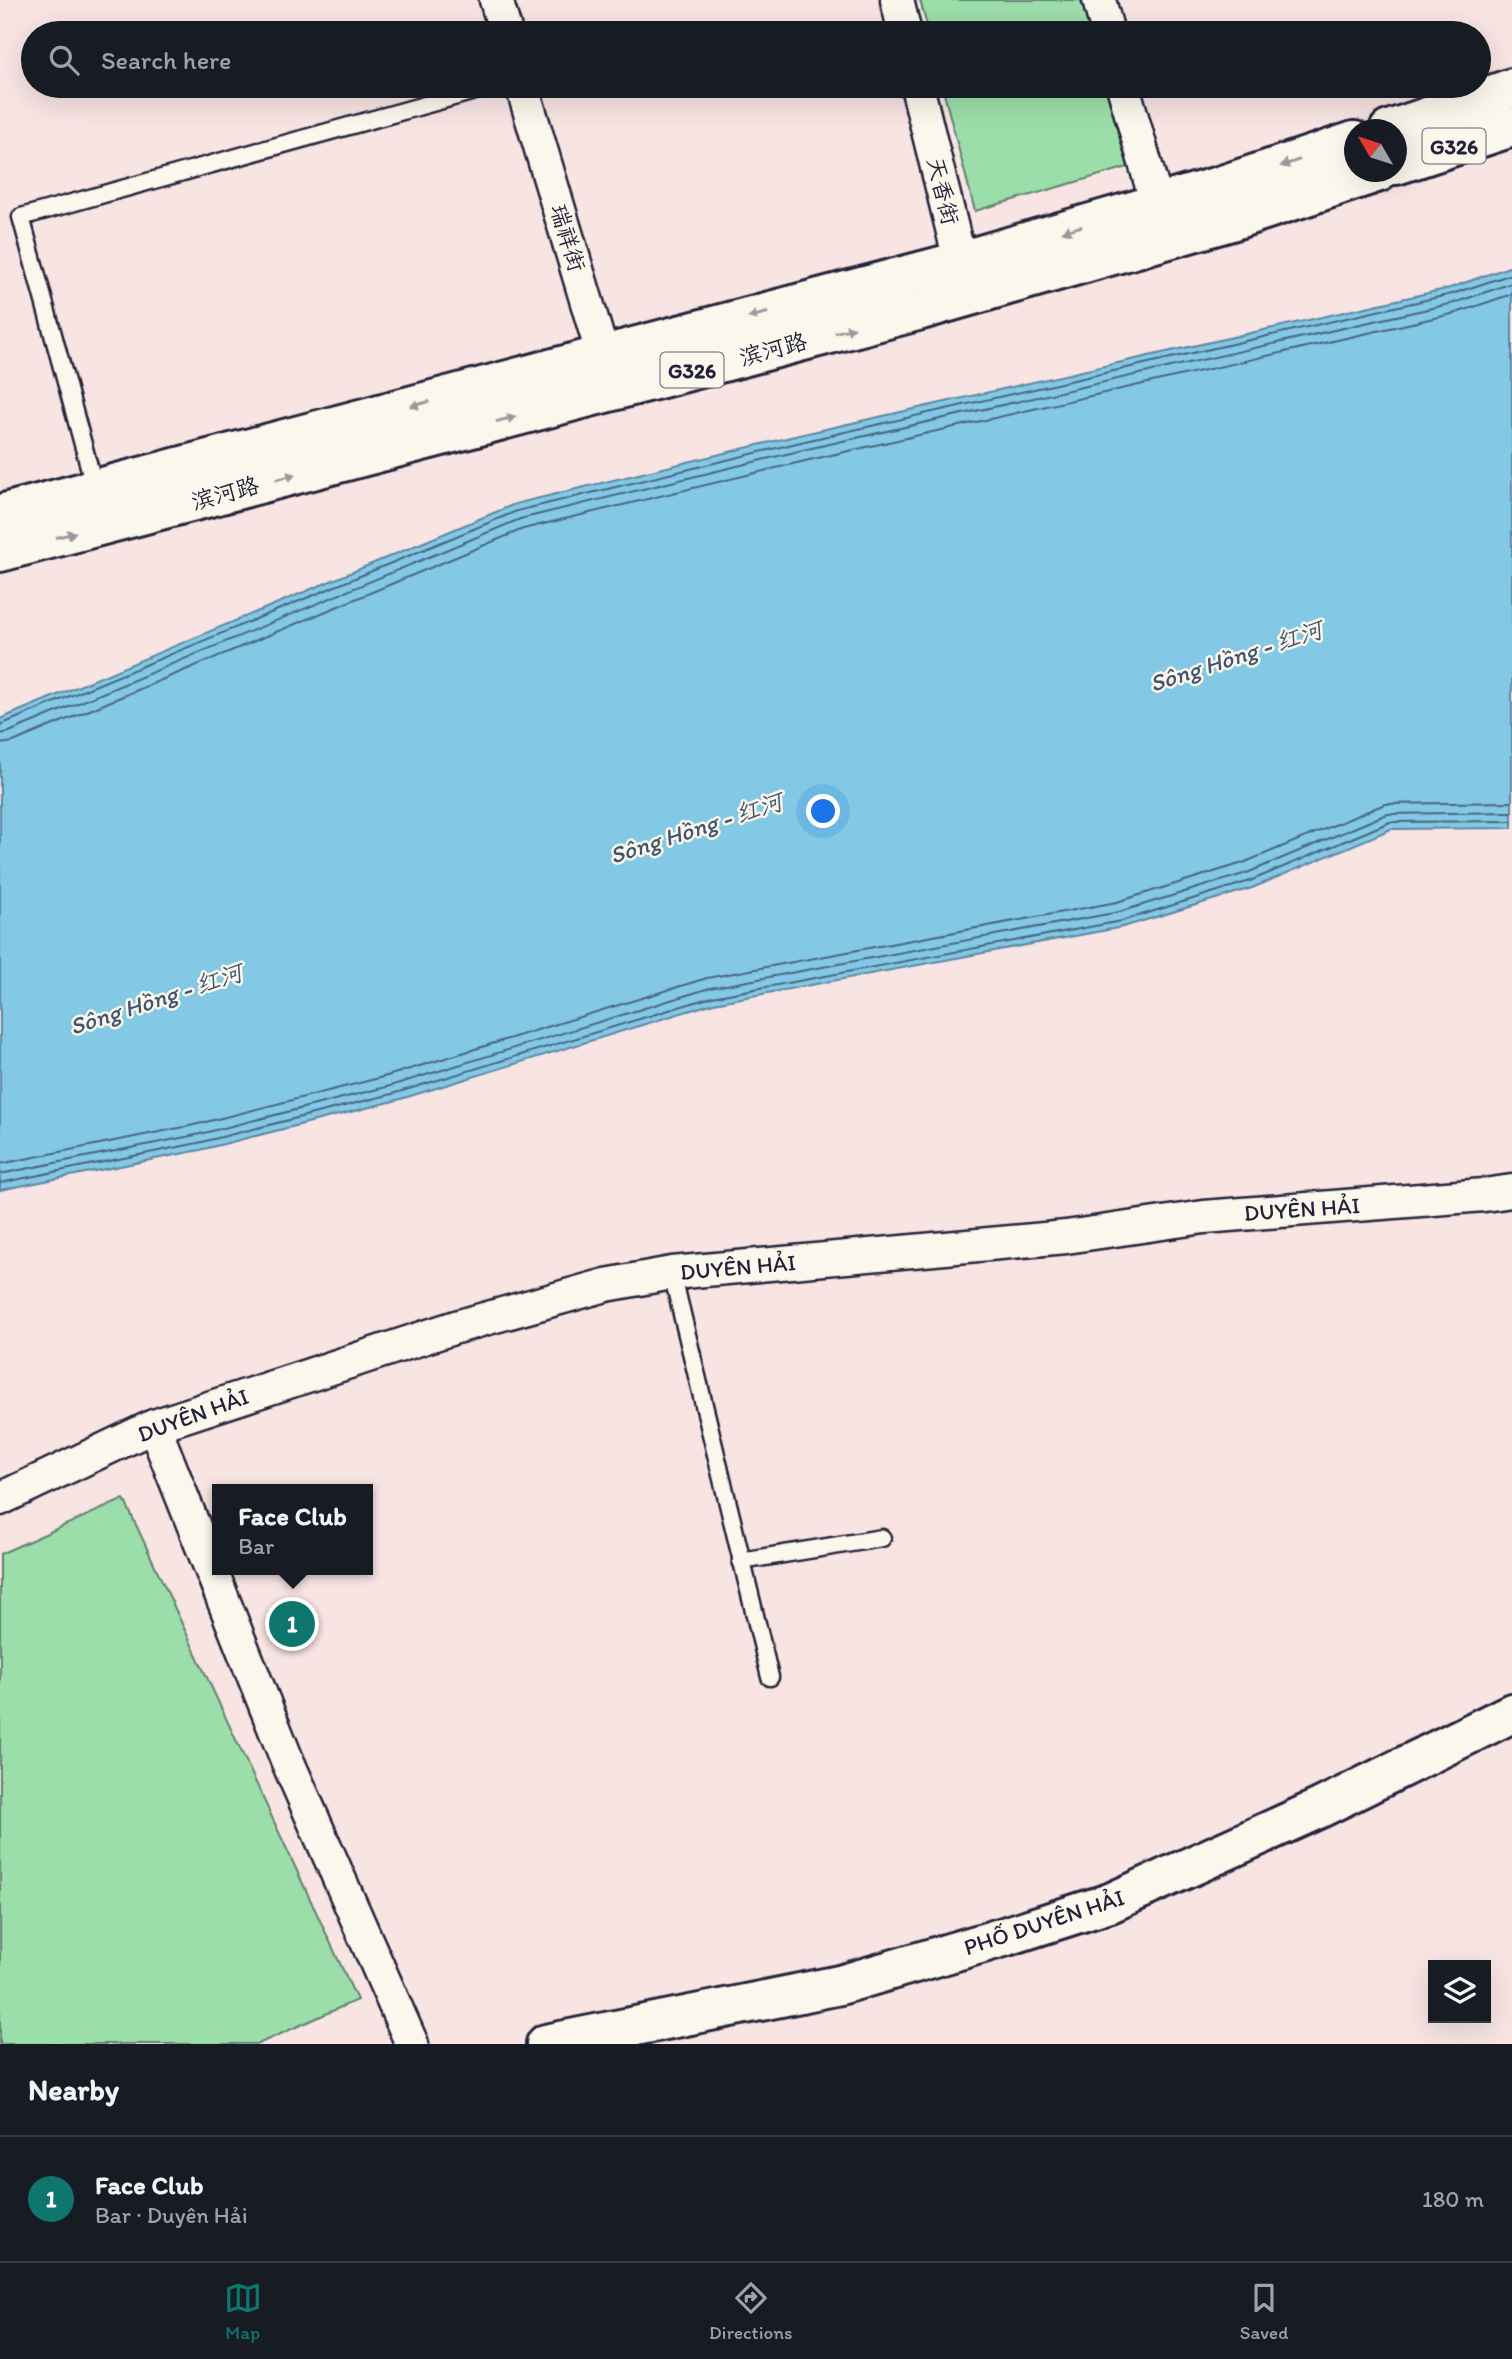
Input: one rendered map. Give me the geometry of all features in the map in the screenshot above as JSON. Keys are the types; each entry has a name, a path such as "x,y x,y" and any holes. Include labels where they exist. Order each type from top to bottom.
{"main road":[{"name":"G326","path":"1491,95 1512,88"},
{"name":"G326","path":"1407,124 1483,98"},
{"name":"G326","path":"1407,161 1512,127"},
{"name":"滨河路","path":"0,552 100,507 964,279 1163,222 1344,145"},
{"name":"滨河路","path":"1163,222 1231,221 1348,182"},
{"name":"滨河路","path":"0,514 100,507"},
{"name":"PHỐ DUYÊN HẢI","path":"546,2044 840,1985 1110,1903 1320,1808 1512,1713"}],"street":[{"path":"496,0 502,21"},
{"path":"897,0 902,21"},
{"path":"1099,0 1105,21"},
{"name":"瑞祥街","path":"526,98 608,373"},
{"name":"天香街","path":"920,98 964,279"},
{"path":"1127,98 1163,222"},
{"name":"DUYÊN HẢI","path":"0,1499 154,1426 456,1326 606,1285 672,1273 1066,1237 1204,1217 1512,1191"},
{"path":"154,1426 212,1572"},
{"path":"213,1575 287,1760 412,2044"}],"lane":[{"path":"100,507 21,217 450,98"},
{"path":"672,1273 770,1677"},
{"path":"741,1561 882,1538"}],"green space":[{"path":"920,0 1081,0 1087,21 926,21"},
{"path":"945,98 1108,98 1128,167 975,211"},
{"path":"124,1499 357,2000 258,2044 0,2044 0,1554"}],"water":[{"name":"Sông Hồng - 红河","path":"1512,266 1512,828 1391,829 1252,888 1123,927 714,1003 394,1101 200,1150 0,1190 0,719 515,504 799,435 1450,288"}],"place":[{"name":"Face Club","path":"292,1624"}]}
